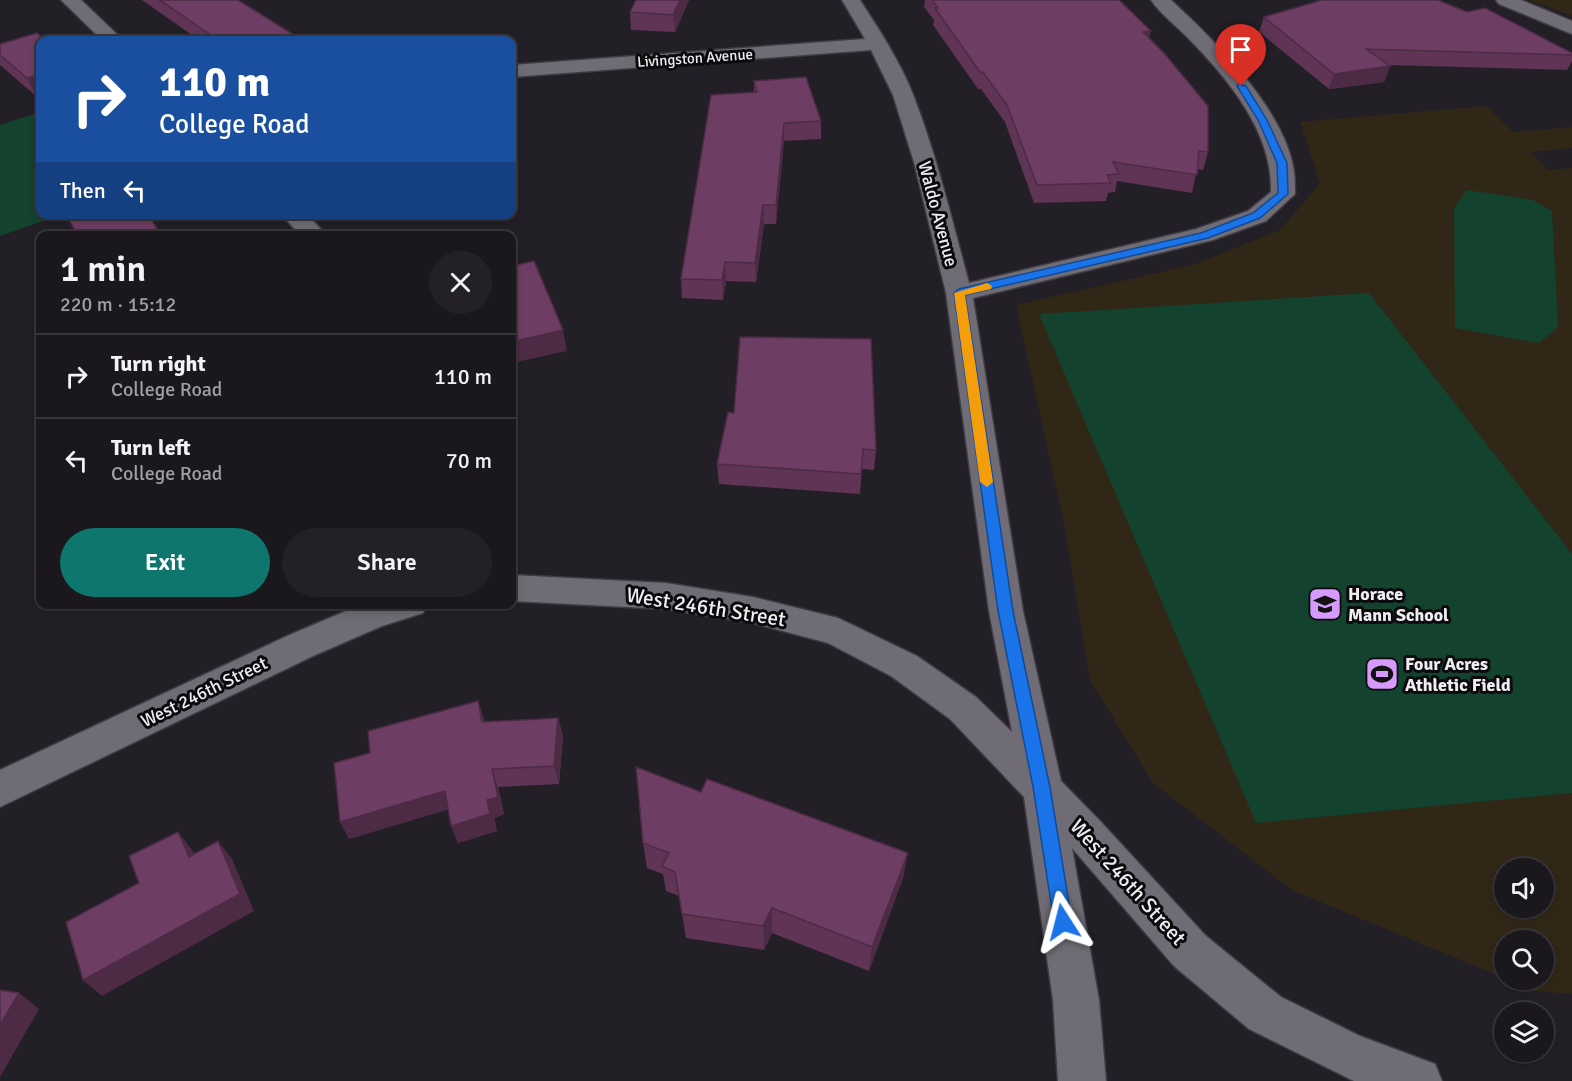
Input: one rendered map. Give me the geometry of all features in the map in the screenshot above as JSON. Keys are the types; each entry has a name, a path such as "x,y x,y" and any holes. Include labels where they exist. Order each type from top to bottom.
{"street":[{"path":"70,0 109,36"},
{"name":"Waldo Avenue","path":"851,0 878,44 903,95 921,151 959,293 1006,611 1041,787 1076,1000 1082,1081"},
{"path":"959,293 1204,236 1257,216 1283,194 1282,163 1262,120 1241,86 1195,32 1160,0"},
{"path":"1505,0 1572,28"},
{"name":"Livingston Avenue","path":"516,71 878,44"},
{"path":"298,219 310,231"},
{"name":"West 246th Street","path":"516,588 666,596 753,610 838,632 904,666 963,708 1041,787 1190,951 1265,1013 1350,1056 1418,1081"},
{"name":"West 246th Street","path":"0,789 300,646 372,615 393,609"}],"shaded area":[{"path":"1530,0 1572,0 1572,16"},
{"name":"Horace Mann School","path":"1486,106 1513,132 1572,127 1572,148 1531,152 1548,170 1572,168 1572,994 1532,990 1554,990 1554,930 1494,930 1494,974 1292,890 1153,783 1090,680 1065,528 1016,305 1196,264 1280,230 1320,183 1300,122"}],"green space":[{"path":"36,113 36,219 49,219 0,236 0,125"},
{"path":"1467,190 1533,200 1552,211 1558,327 1539,343 1455,328 1454,208"},
{"name":"Four Acres Athletic Field","path":"1369,293 1572,554 1572,793 1256,823 1039,314"}],"building":[{"path":"160,0 238,0 296,36 212,36"},
{"path":"636,0 680,0 673,15 630,12"},
{"path":"932,0 1119,0 1151,31 1143,32 1164,53 1208,106 1208,152 1199,151 1197,175 1113,162 1119,174 1107,175 1111,183 1037,185 1007,105 983,72 980,72 935,8 938,8"},
{"path":"1322,0 1438,0 1467,12 1485,8 1572,55 1366,49 1390,66 1334,74 1264,17"},
{"path":"37,33 41,36 36,36 36,75 27,78 0,55 0,44"},
{"path":"806,77 821,121 784,123 776,205 763,205 755,263 725,262 722,280 681,279 711,95 757,92 754,81"},
{"path":"69,219 151,219 158,231 75,231"},
{"path":"534,261 563,330 516,341 516,265"},
{"path":"740,337 871,339 876,450 863,449 861,474 717,464 728,412 734,413"},
{"path":"478,701 482,722 558,718 554,766 492,769 498,797 487,800 490,814 451,826 445,791 340,822 334,763 370,753 368,731"},
{"path":"636,767 701,792 707,779 908,853 872,947 772,908 763,926 682,914 675,872 662,866 669,853 643,843"},
{"path":"178,832 189,857 218,841 240,894 83,980 66,922 139,883 129,856"},
{"path":"0,990 19,993 0,1025"}],"slow traffic":[{"path":"987,286 959,293 987,482"}],"place":[{"name":"Horace Mann School","path":"1325,604"},
{"name":"Four Acres Athletic Field","path":"1382,674"}],"route":[{"path":"1063,922 1041,787 1006,611 959,293 1204,236 1257,216 1283,194 1282,163 1262,120 1241,86"}]}
